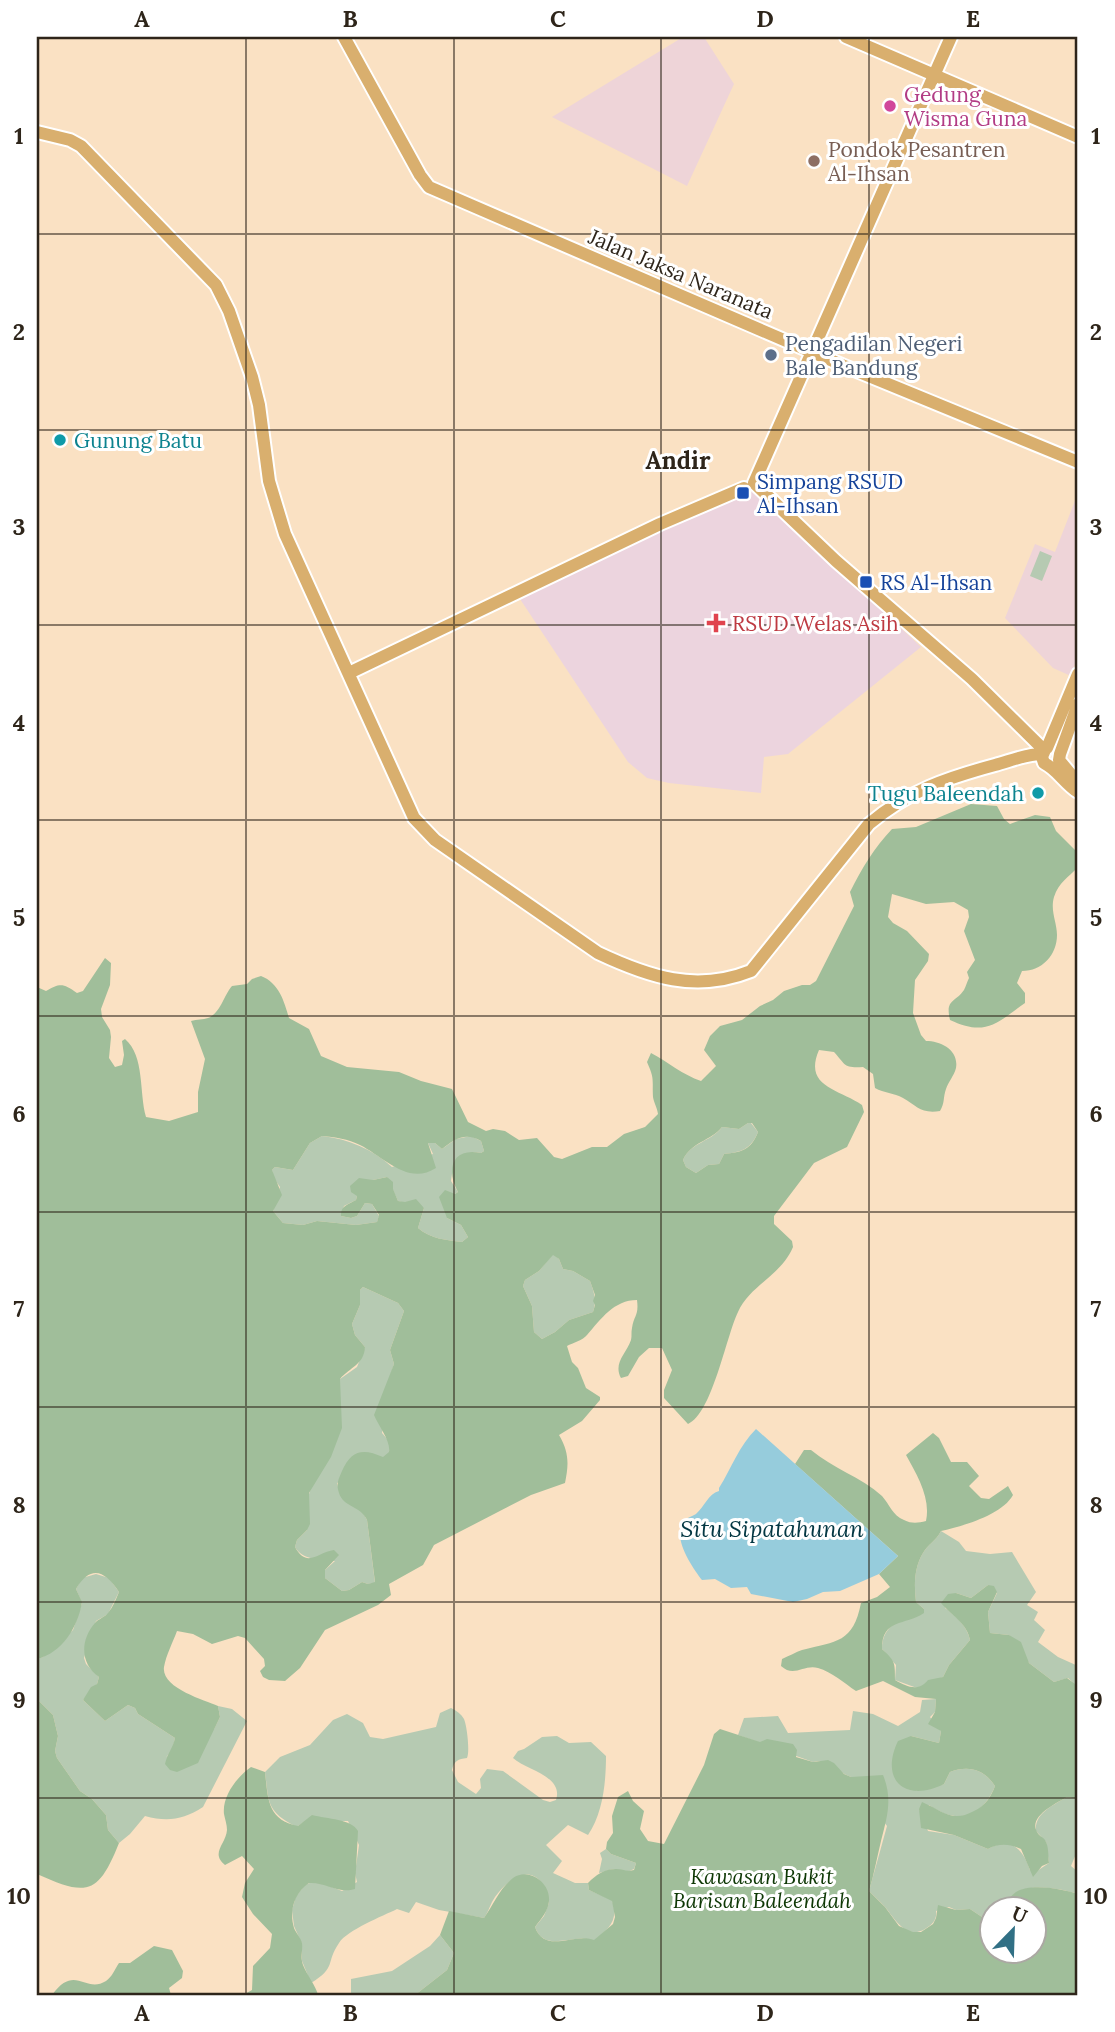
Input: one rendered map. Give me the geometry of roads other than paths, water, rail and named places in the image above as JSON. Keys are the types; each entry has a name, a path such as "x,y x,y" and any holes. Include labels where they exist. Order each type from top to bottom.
{"main road":[{"name":"Jalan Jaksa Naranata","path":"344,37 429,187 813,352 1078,462"},
{"path":"846,37 1078,136"},
{"path":"349,673 660,524 749,486 813,352 951,37"},
{"path":"37,132 70,139 81,146 216,285 229,311 252,377 259,405 265,465 285,534 414,818 424,830 465,862 598,953 625,966 663,978 726,981 751,971 869,824 890,806 951,778 1008,761 1049,756"},
{"path":"749,486 981,688 1078,783"},
{"path":"1049,756 1078,674"},
{"path":"1049,756 1078,704"},
{"path":"1049,756 1078,792"}],"water":[{"name":"Situ Sipatahunan","path":"756,1429 898,1556 879,1574 840,1591 823,1592 793,1602 751,1594 747,1587 731,1588 715,1579 702,1580 684,1550 681,1525 719,1491 740,1450"}],"place":[{"name":"Gedung Wisma Guna","path":"890,106"},
{"name":"Pondok Pesantren Al-Ihsan","path":"814,161"},
{"name":"Pengadilan Negeri Bale Bandung","path":"771,355"},
{"name":"Gunung Batu","path":"60,440"},
{"name":"Simpang RSUD Al-Ihsan","path":"743,493"},
{"name":"RS Al-Ihsan","path":"866,582"},
{"name":"RSUD Welas Asih","path":"716,623"},
{"name":"Tugu Baleendah","path":"1038,793"}],"district":[{"name":"Andir","path":"678,460"}],"park label":[{"name":"Kawasan Bukit Barisan Baleendah","path":"762,1888"}]}
